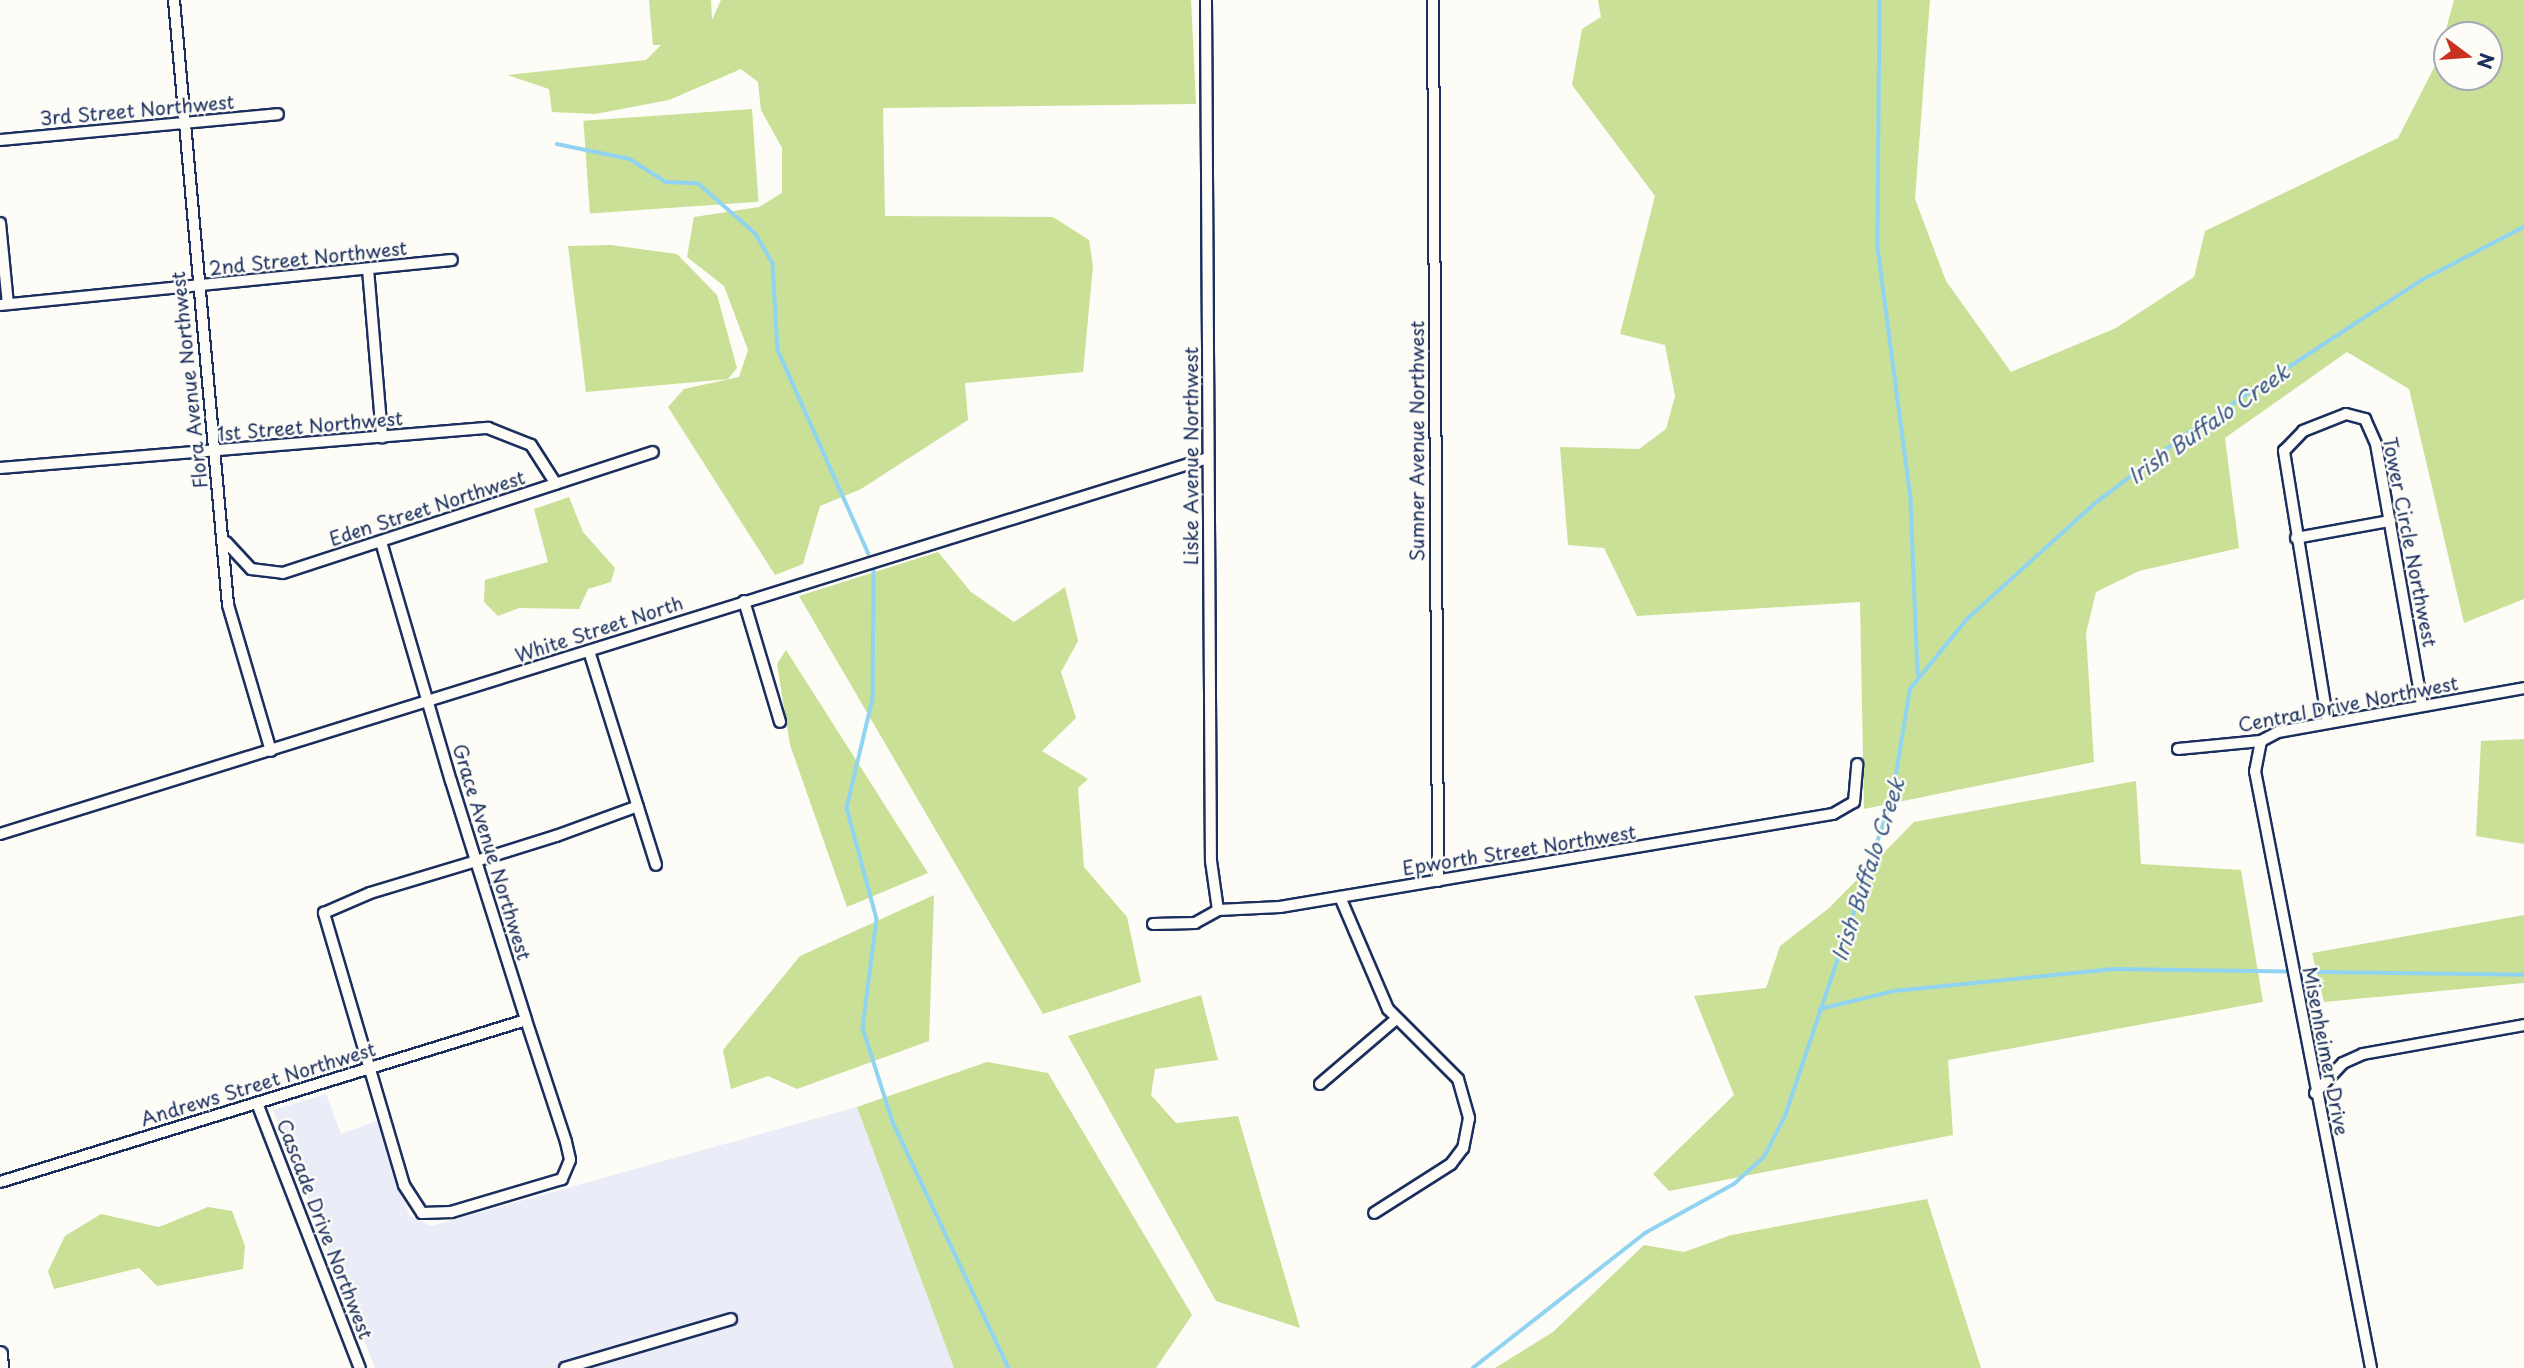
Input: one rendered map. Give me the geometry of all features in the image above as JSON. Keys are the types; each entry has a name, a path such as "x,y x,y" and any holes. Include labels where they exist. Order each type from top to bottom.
{"main road":[{"path":"0,1353 1,1368"}],"street":[{"name":"Flora Avenue Northwest","path":"174,0 182,124 212,452 224,538 228,605 271,751"},
{"name":"Liske Avenue Northwest","path":"1206,0 1211,887 1218,910"},
{"name":"Sumner Avenue Northwest","path":"1433,0 1438,881"},
{"name":"3rd Street Northwest","path":"0,141 278,114"},
{"path":"0,223 4,305"},
{"name":"2nd Street Northwest","path":"4,305 197,288 452,260"},
{"path":"368,269 382,437"},
{"name":"Tower Circle Northwest","path":"2328,723 2284,451 2303,431 2346,414 2365,419 2373,435 2422,706"},
{"name":"1st Street Northwest","path":"0,468 502,430 542,457 556,485"},
{"name":"Eden Street Northwest","path":"224,538 236,556 251,569 283,573 653,452"},
{"name":"White Street North","path":"0,834 1208,458"},
{"path":"2296,538 2390,521"},
{"name":"Grace Avenue Northwest","path":"368,1069 404,1185 422,1213 497,1200 568,1172 566,1142 427,703 381,542"},
{"path":"226,564 236,556"},
{"path":"744,601 780,722"},
{"path":"589,651 656,865"},
{"name":"Central Drive Northwest","path":"2178,749 2261,741 2328,723 2524,688"},
{"name":"Misenheimer Drive","path":"2261,741 2255,771 2315,1093 2371,1368"},
{"name":"Epworth Street Northwest","path":"1153,924 1195,923 1218,910 1227,914 1340,897 1845,811 1857,791 1857,764"},
{"path":"368,1069 324,913 638,806"},
{"path":"1340,897 1395,1020 1458,1079 1469,1118 1463,1148 1451,1164 1374,1213"},
{"name":"Andrews Street Northwest","path":"0,1182 526,1020"},
{"path":"1320,1084 1395,1020"},
{"path":"2315,1093 2343,1063 2363,1054 2524,1025"},
{"name":"Cascade Drive Northwest","path":"257,1103 360,1368"},
{"path":"565,1368 731,1319"}],"shaded area":[{"path":"326,1094 341,1134 379,1120 409,1215 431,1226 857,1107 954,1368 375,1368 273,1110"}],"green space":[{"path":"649,0 711,0 712,20 721,0 1191,0 1196,104 883,108 885,216 1053,217 1089,240 1093,266 1083,372 965,383 968,420 861,489 820,506 803,564 775,575 668,407 684,389 739,377 748,350 724,286 687,257 694,217 759,207 782,193 782,148 761,110 758,82 741,69 669,100 595,114 552,112 549,89 507,75 646,60 661,45 653,45"},
{"path":"1598,0 1930,0 1915,199 1946,281 2011,372 2116,328 2194,277 2205,231 2398,138 2433,70 2433,91 2503,91 2503,21 2448,21 2454,0 2524,0 2524,599 2464,623 2409,389 2347,352 2225,438 2239,548 2139,571 2096,592 2086,633 2094,762 1864,809 1860,602 1637,616 1604,548 1568,545 1560,447 1639,449 1666,429 1675,396 1665,345 1620,334 1655,196 1572,85 1582,29 1601,17"},
{"path":"752,109 758,202 590,214 583,121"},
{"path":"611,245 677,254 717,295 737,368 728,379 586,392 568,246"},
{"path":"569,497 583,532 615,568 611,582 588,589 579,609 519,608 498,616 484,602 485,580 548,562 534,509"},
{"path":"938,552 971,592 1014,622 1065,587 1078,641 1061,672 1076,718 1042,751 1088,779 1078,788 1084,867 1127,917 1141,982 1043,1014 799,596"},
{"path":"786,650 928,873 847,907 790,745 777,664"},
{"path":"2524,739 2524,844 2476,836 2481,741"},
{"path":"2136,781 2141,864 2241,870 2263,1002 1948,1060 1953,1135 1669,1191 1653,1174 1734,1095 1694,996 1766,988 1780,946 1829,908 1914,822"},
{"path":"934,895 929,1041 797,1089 768,1076 731,1089 723,1050 800,956"},
{"path":"2524,915 2524,983 2324,1002 2312,953"},
{"path":"1201,995 1218,1060 1155,1069 1151,1095 1176,1123 1238,1116 1300,1328 1216,1301 1068,1036"},
{"path":"987,1062 1048,1073 1192,1315 1156,1368 954,1368 857,1107"},
{"path":"1927,1199 1981,1368 1495,1368 1553,1332 1644,1245 1684,1252 1731,1235"},
{"path":"208,1207 232,1211 245,1246 243,1269 157,1286 139,1268 54,1289 48,1271 65,1236 101,1214 159,1227"}],"waterway":[{"path":"1880,0 1878,248 1911,500 1918,674"},
{"path":"557,144 630,159 666,182 698,183 756,234 773,264 778,350 869,554"},
{"name":"Irish Buffalo Creek","path":"1473,1368 1645,1233 1734,1184 1764,1157 1785,1116 1892,798 1910,689 1967,619 2093,505 2188,433 2422,280 2524,227"},
{"path":"874,570 873,699 847,808 877,919 863,1028 893,1122 1009,1368"},
{"path":"1820,1009 1894,991 2113,969 2524,975"}]}
